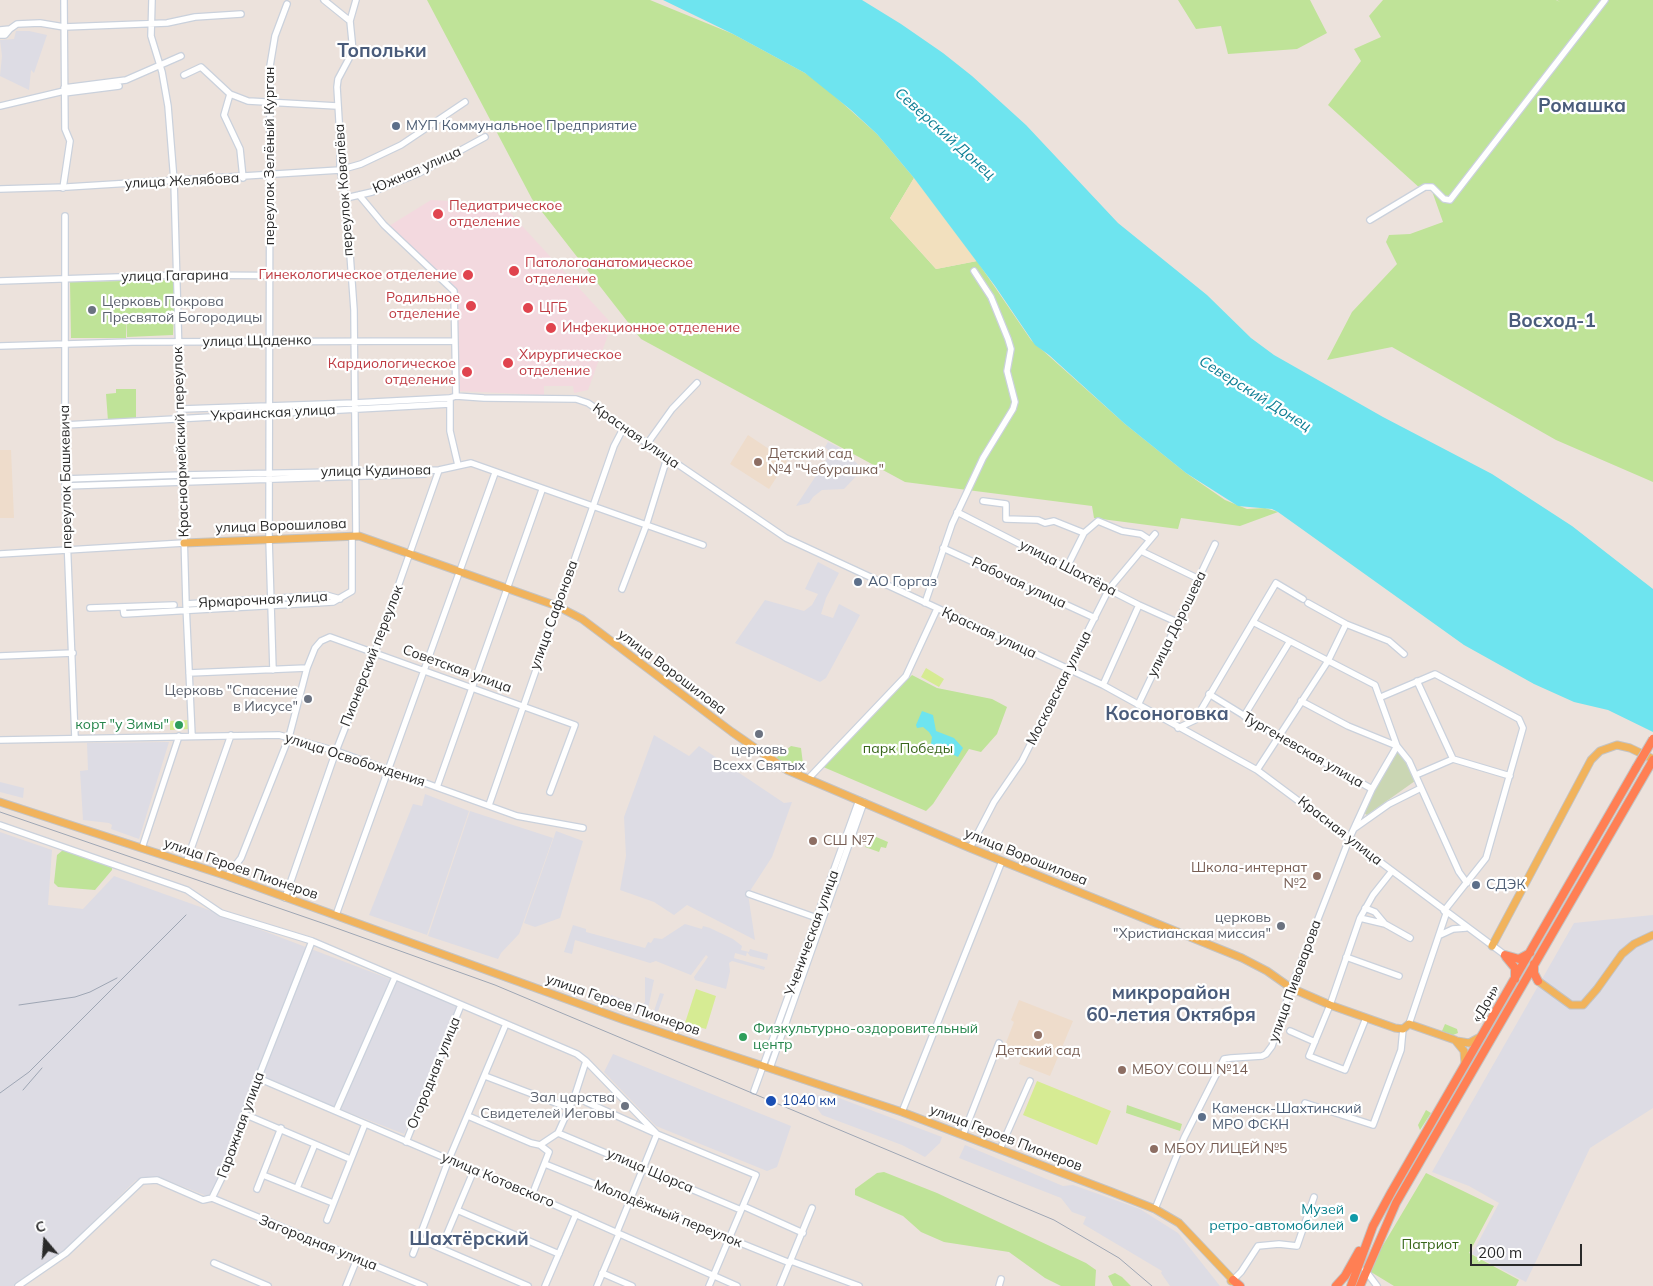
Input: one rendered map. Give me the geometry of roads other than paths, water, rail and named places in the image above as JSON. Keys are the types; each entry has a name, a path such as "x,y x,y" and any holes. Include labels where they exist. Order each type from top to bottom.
{"highway":[{"name":"«Дон»","path":"1360,1286 1365,1270 1396,1203 1519,982 1532,952 1653,739"},
{"name":"«Дон»","path":"1352,1286 1373,1226 1483,1035 1534,962 1653,759"},
{"path":"1505,955 1519,959 1532,952"},
{"path":"1505,955 1513,964 1519,982 1538,981"},
{"path":"1534,962 1534,973 1538,981"},
{"path":"1336,1286 1350,1268 1373,1226"}],"main road":[{"name":"улица Ворошилова","path":"184,543 354,536 410,553 557,606 586,622 769,759 808,779 970,848 1242,958 1291,988"},
{"path":"1492,946 1590,760 1600,751 1618,746 1630,748 1653,759"},
{"name":"улица Героев Пионеров","path":"0,802 227,876 624,1020 902,1112 1155,1209 1184,1227 1235,1284"},
{"path":"1538,981 1571,1004 1583,1005 1622,954 1634,944 1653,935"},
{"path":"1291,988 1366,1018 1455,1040 1468,1043 1483,1035"},
{"path":"1455,1040 1464,1051 1465,1067"}],"street":[{"path":"63,188 70,142 65,129 64,0"},
{"name":"Красноармейский переулок","path":"152,0 151,36 168,106 174,181 178,275 178,342 182,409 186,611 192,736"},
{"path":"324,0 350,21"},
{"name":"переулок Ковалёва","path":"340,599 352,591 354,406 353,340 346,198 340,170 340,137 337,106 338,79 353,51 350,21 356,0"},
{"path":"1370,220 1383,210 1424,188 1432,187 1444,198 1450,200 1605,0"},
{"name":"переулок Зелёный Курган","path":"273,670 269,539 270,66 272,50 287,4"},
{"path":"0,35 5,34 17,24 40,23 64,27 174,22 195,16 241,14"},
{"path":"0,30 10,29"},
{"path":"0,106 64,91 126,80 181,56"},
{"path":"184,75 201,67 230,94 241,99 271,104 337,106"},
{"path":"64,91 119,86"},
{"path":"230,94 224,115 240,149 243,178"},
{"name":"улица Желябова","path":"0,189 63,188 243,178 340,170 361,164 401,145 465,102"},
{"name":"Южная улица","path":"346,198 419,173 485,138"},
{"path":"359,195 384,225 454,291 450,430 458,465"},
{"name":"переулок Башкевича","path":"65,216 65,486 75,738"},
{"path":"925,604 943,548 958,512 983,458 1013,409 1015,402 1007,371 1011,349 1008,339 990,297 974,271"},
{"name":"улица Гагарина","path":"0,280 178,275 350,276"},
{"name":"улица Щаденко","path":"0,346 353,340 454,341"},
{"path":"647,444 672,409 697,383"},
{"name":"Украинская улица","path":"65,425 452,399"},
{"name":"Красная улица","path":"452,399 576,399 591,405 786,538 925,604 1068,668 1257,770 1350,838 1445,913 1505,955"},
{"name":"Украинская улица","path":"182,409 270,410"},
{"name":"улица Сафонова","path":"488,805 614,446 624,427"},
{"path":"622,589 646,526 667,458"},
{"name":"улица Кудинова","path":"65,479 182,474 269,476 439,472 458,465 471,463 495,474 703,545"},
{"name":"Пионерский переулок","path":"285,898 336,751 375,652 439,472"},
{"path":"336,914 458,570 495,474"},
{"name":"улица Кудинова","path":"65,486 182,482 269,476"},
{"path":"437,787 542,490"},
{"path":"983,501 1006,504 1006,518 1038,520 1045,523 1054,521 1084,533"},
{"name":"улица Шахтёра","path":"958,512 1139,605 1179,623"},
{"path":"1067,567 1084,533 1098,521 1108,523 1122,531 1141,534 1150,540"},
{"name":"Московская улица","path":"970,848 994,802 1022,761 1109,589 1155,534"},
{"name":"улица Ворошилова","path":"0,554 184,543"},
{"name":"улица Дорошева","path":"1138,705 1179,623 1215,544"},
{"name":"Рабочая улица","path":"943,548 1095,618"},
{"path":"1141,551 1199,579"},
{"path":"1178,728 1194,721 1276,583 1346,624 1389,641 1404,654"},
{"name":"Ярмарочная улица","path":"186,604 326,596 340,599"},
{"path":"124,607 124,614 330,602 340,599"},
{"path":"90,608 174,604"},
{"path":"1102,685 1139,605"},
{"path":"808,779 906,676 937,609"},
{"path":"1254,622 1373,683 1381,697 1398,746 1416,775 1459,872 1467,883"},
{"path":"1257,770 1328,661 1346,624"},
{"name":"Советская улица","path":"307,668 318,644 330,637 575,725 550,792"},
{"path":"1244,716 1290,641"},
{"path":"0,656 73,653"},
{"path":"189,673 307,668 289,737 241,858 227,876"},
{"path":"1305,1103 1373,1125 1440,935 1445,913 1486,858 1522,737 1523,728 1519,719 1433,674 1381,697"},
{"path":"1417,681 1453,759"},
{"name":"Тургеневская улица","path":"1209,694 1279,738 1372,789"},
{"path":"1301,701 1348,726 1398,746"},
{"path":"186,863 231,735"},
{"name":"улица Освобождения","path":"0,740 279,735 336,751 517,816 583,828"},
{"path":"142,848 179,736"},
{"name":"улица Пивоварова","path":"1155,1209 1184,1138 1224,1059 1266,1054 1272,1046 1291,988 1350,838 1372,789 1398,746"},
{"path":"1416,775 1453,759 1510,776"},
{"path":"1354,829 1389,804 1421,788"},
{"name":"Ученическая улица","path":"767,1067 817,918 861,801"},
{"name":"Ученическая улица","path":"767,1067 861,801"},
{"path":"0,825 187,890 229,916 312,941 564,1048 586,1061 658,1134"},
{"path":"902,1112 1002,861"},
{"path":"1366,1018 1345,1070 1309,1056 1330,1005 1360,918 1392,871"},
{"path":"749,894 817,918"},
{"path":"1365,908 1375,912 1385,924"},
{"path":"1360,918 1385,924 1410,938"},
{"path":"1440,935 1453,929 1466,928"},
{"name":"Гаражная улица","path":"212,1198 229,1163 244,1114 312,941"},
{"path":"1346,957 1399,976"},
{"path":"336,1111 395,977"},
{"name":"Огородная улица","path":"406,1142 461,1005"},
{"path":"413,1254 449,1159 506,1024"},
{"path":"1290,1031 1315,1042"},
{"path":"963,1135 999,1043"},
{"path":"540,1145 558,1133 575,1095 586,1061"},
{"path":"754,1091 767,1067"},
{"path":"485,1076 569,1108"},
{"name":"улица Котовского","path":"258,1078 576,1214 737,1286"},
{"path":"1000,1149 1030,1081"},
{"path":"575,1095 586,1102 658,1134 756,1175 709,1286"},
{"path":"244,1114 281,1128 350,1159"},
{"path":"468,1116 531,1143 540,1145 550,1152 532,1195"},
{"path":"327,1220 365,1124"},
{"path":"257,1189 281,1128"},
{"name":"улица Щорса","path":"558,1133 802,1234"},
{"path":"597,1286 629,1199 658,1134"},
{"path":"297,1188 315,1144"},
{"name":"Молодёжный переулок","path":"545,1164 730,1240 859,1286"},
{"path":"441,1248 474,1170"},
{"path":"263,1175 333,1203"},
{"path":"18,1286 66,1253 142,1181 158,1180 202,1200 212,1198"},
{"path":"1235,1284 1258,1246 1279,1244 1297,1246 1314,1197"},
{"name":"Загородная улица","path":"212,1198 424,1286"},
{"path":"780,1286 812,1208"},
{"path":"457,1210 559,1254"},
{"path":"545,1286 576,1214"},
{"path":"419,1239 528,1286"},
{"path":"346,1286 357,1258"},
{"path":"214,1263 268,1286"},
{"path":"1365,1270 1377,1286"},
{"path":"602,1273 632,1286"},
{"path":"999,1286 1002,1279"}],"water":[{"name":"Северский Донец","path":"663,0 862,0 943,53 972,76 1026,125 1118,223 1207,295 1251,338 1274,355 1383,417 1492,474 1572,526 1653,589 1653,732 1608,710 1574,702 1534,684 1464,645 1278,512 1272,509 1238,506 1186,473 1125,424 1049,355 1035,345 995,286 914,178 877,134 851,110 805,73 733,34"},
{"path":"922,711 933,715 936,731 954,738 963,748 958,757 931,744 932,737 929,732 923,727 917,728 916,725"}],"railway":[{"path":"0,812 495,985 1054,1220 1119,1258 1152,1286"},
{"path":"0,1093 29,1072 186,915"},
{"path":"19,1005 75,997 90,992 117,978"},
{"path":"23,1090 42,1068"}],"place":[{"name":"МУП Коммунальное Предприятие","path":"396,126"},
{"name":"Педиатрическое отделение","path":"438,214"},
{"name":"Патологоанатомическое отделение","path":"514,271"},
{"name":"Гинекологическое отделение","path":"468,275"},
{"name":"Родильное отделение","path":"471,306"},
{"name":"ЦГБ","path":"528,308"},
{"name":"Церковь Покрова Пресвятой Богородицы","path":"92,310"},
{"name":"Инфекционное отделение","path":"551,328"},
{"name":"Хирургическое отделение","path":"508,363"},
{"name":"Кардиологическое отделение","path":"467,372"},
{"name":"Детский сад №4 \"Чебурашка\"","path":"758,462"},
{"name":"АО Горгаз","path":"858,582"},
{"name":"Церковь \"Спасение в Иисусе\"","path":"308,699"},
{"name":"корт \"у Зимы\"","path":"179,725"},
{"name":"церковь Всехх Святых","path":"759,734"},
{"name":"СШ №7","path":"813,841"},
{"name":"Школа-интернат №2","path":"1317,876"},
{"name":"СДЭК","path":"1476,885"},
{"name":"церковь \"Христианская миссия\"","path":"1281,926"},
{"name":"Детский сад","path":"1038,1035"},
{"name":"Физкультурно-оздоровительный центр","path":"743,1037"},
{"name":"МБОУ СОШ №14","path":"1122,1070"},
{"name":"1040 км","path":"771,1101"},
{"name":"Зал царства Свидетелей Иеговы","path":"625,1106"},
{"name":"Каменск-Шахтинский МРО ФСКН","path":"1202,1117"},
{"name":"МБОУ ЛИЦЕЙ №5","path":"1154,1149"},
{"name":"Музей ретро-автомобилей","path":"1354,1218"}],"district":[{"name":"Топольки","path":"382,51"},
{"name":"Ромашка","path":"1582,106"},
{"name":"Восход-1","path":"1552,321"},
{"name":"Косоноговка","path":"1167,714"},
{"name":"микрорайон 60-летия Октября","path":"1171,1004"},
{"name":"Шахтёрский","path":"469,1239"}],"park label":[{"name":"парк Победы","path":"908,749"},
{"name":"Патриот","path":"1430,1245"}]}
